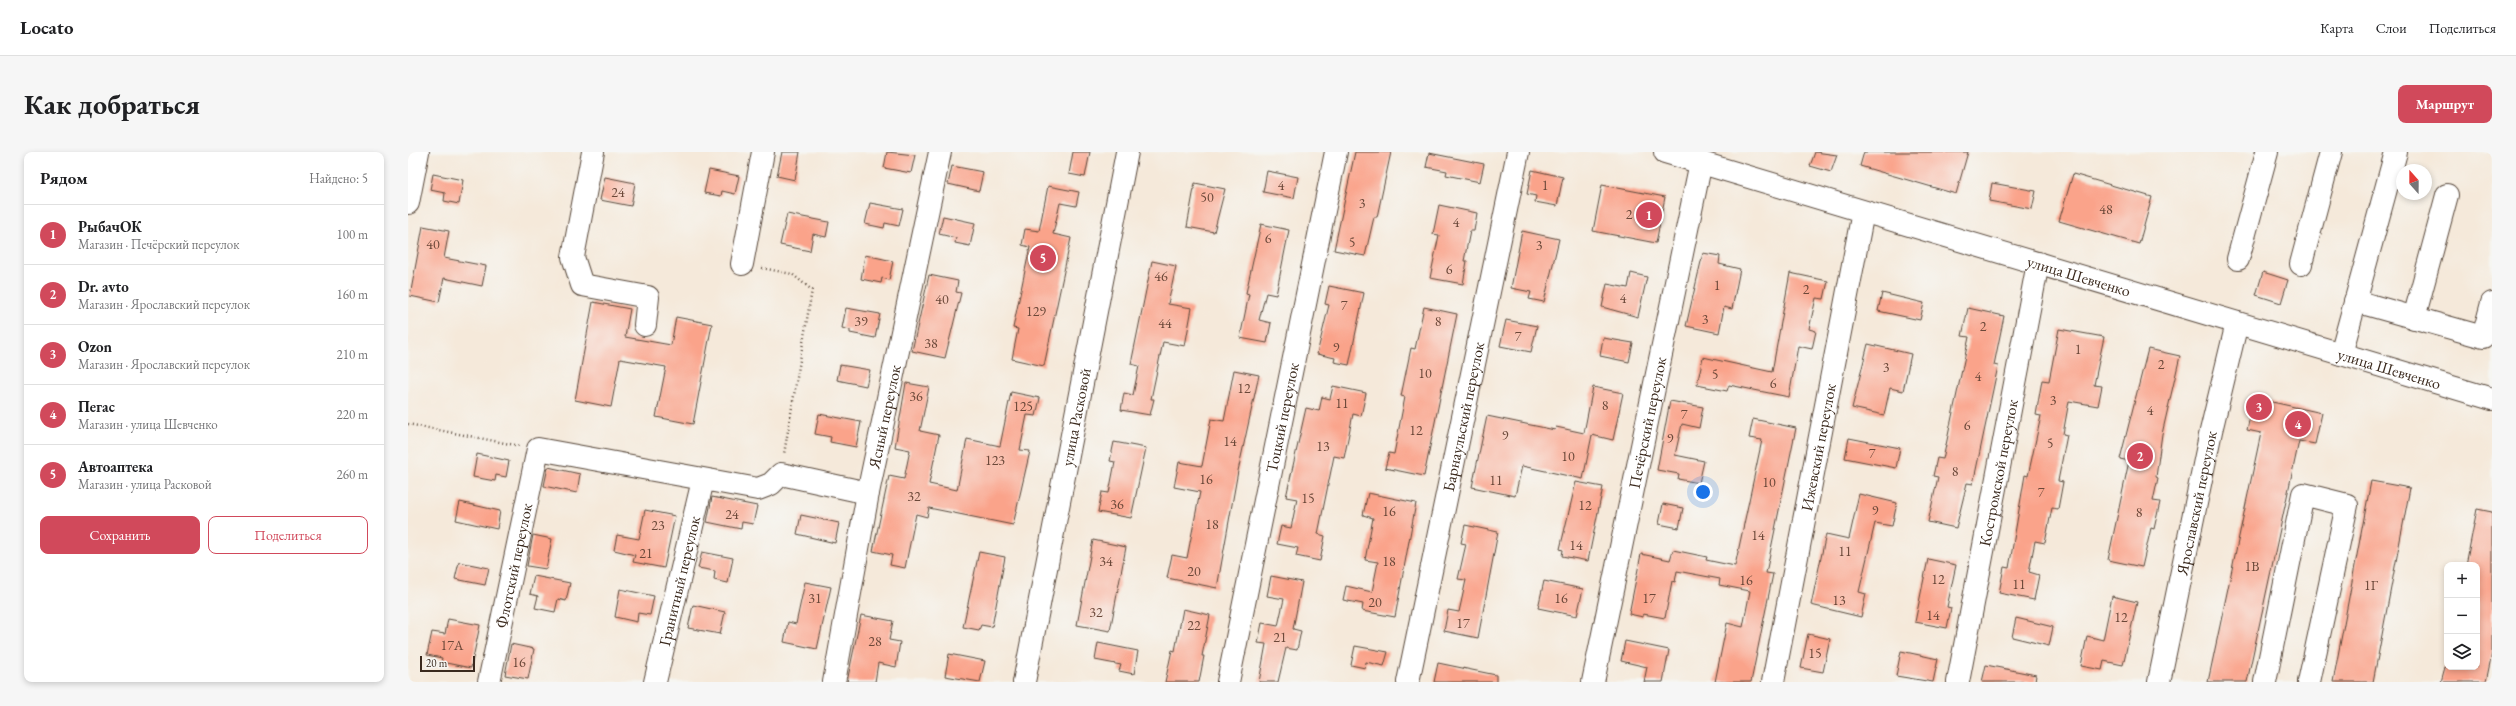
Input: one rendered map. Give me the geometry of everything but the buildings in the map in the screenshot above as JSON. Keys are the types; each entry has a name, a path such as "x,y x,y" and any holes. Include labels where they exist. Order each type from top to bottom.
{"street":[{"path":"408,203 418,152"},
{"path":"593,152 573,257 582,285 648,297 644,325"},
{"path":"742,264 763,152"},
{"name":"Ясный переулок","path":"834,682 868,493 940,152"},
{"name":"улица Расковой","path":"1024,682 1127,152"},
{"name":"Тоцкий переулок","path":"1228,682 1336,152"},
{"name":"Барнаульский переулок","path":"1408,682 1518,152"},
{"name":"улица Шевченко","path":"1666,152 1863,212 2492,398"},
{"path":"2238,259 2267,152"},
{"path":"2301,264 2331,152"},
{"path":"2340,354 2396,152"},
{"name":"Печёрский переулок","path":"1593,682 1701,162"},
{"path":"2414,318 2448,195"},
{"name":"Ижевский переулок","path":"1773,682 1863,212"},
{"name":"Костромской переулок","path":"1958,682 2038,263"},
{"path":"2355,301 2483,337 2492,303"},
{"name":"Ярославский переулок","path":"2159,682 2212,431 2237,323"},
{"path":"538,449 758,489 770,484 781,474 868,493"},
{"name":"Флотский переулок","path":"489,682 538,449"},
{"name":"Гранитный переулок","path":"655,682 703,480"},
{"path":"2265,682 2303,494 2347,505 2309,682"}],"path":[{"path":"742,264 792,274 812,290 781,474"},
{"path":"408,424 538,449"}],"place":[{"name":"РыбачОК","path":"1649,215"},
{"name":"Автоаптека","path":"1043,258"},
{"name":"Ozon","path":"2259,407"},
{"name":"Пегас","path":"2298,424"},
{"name":"Dr. avto","path":"2140,456"}]}
